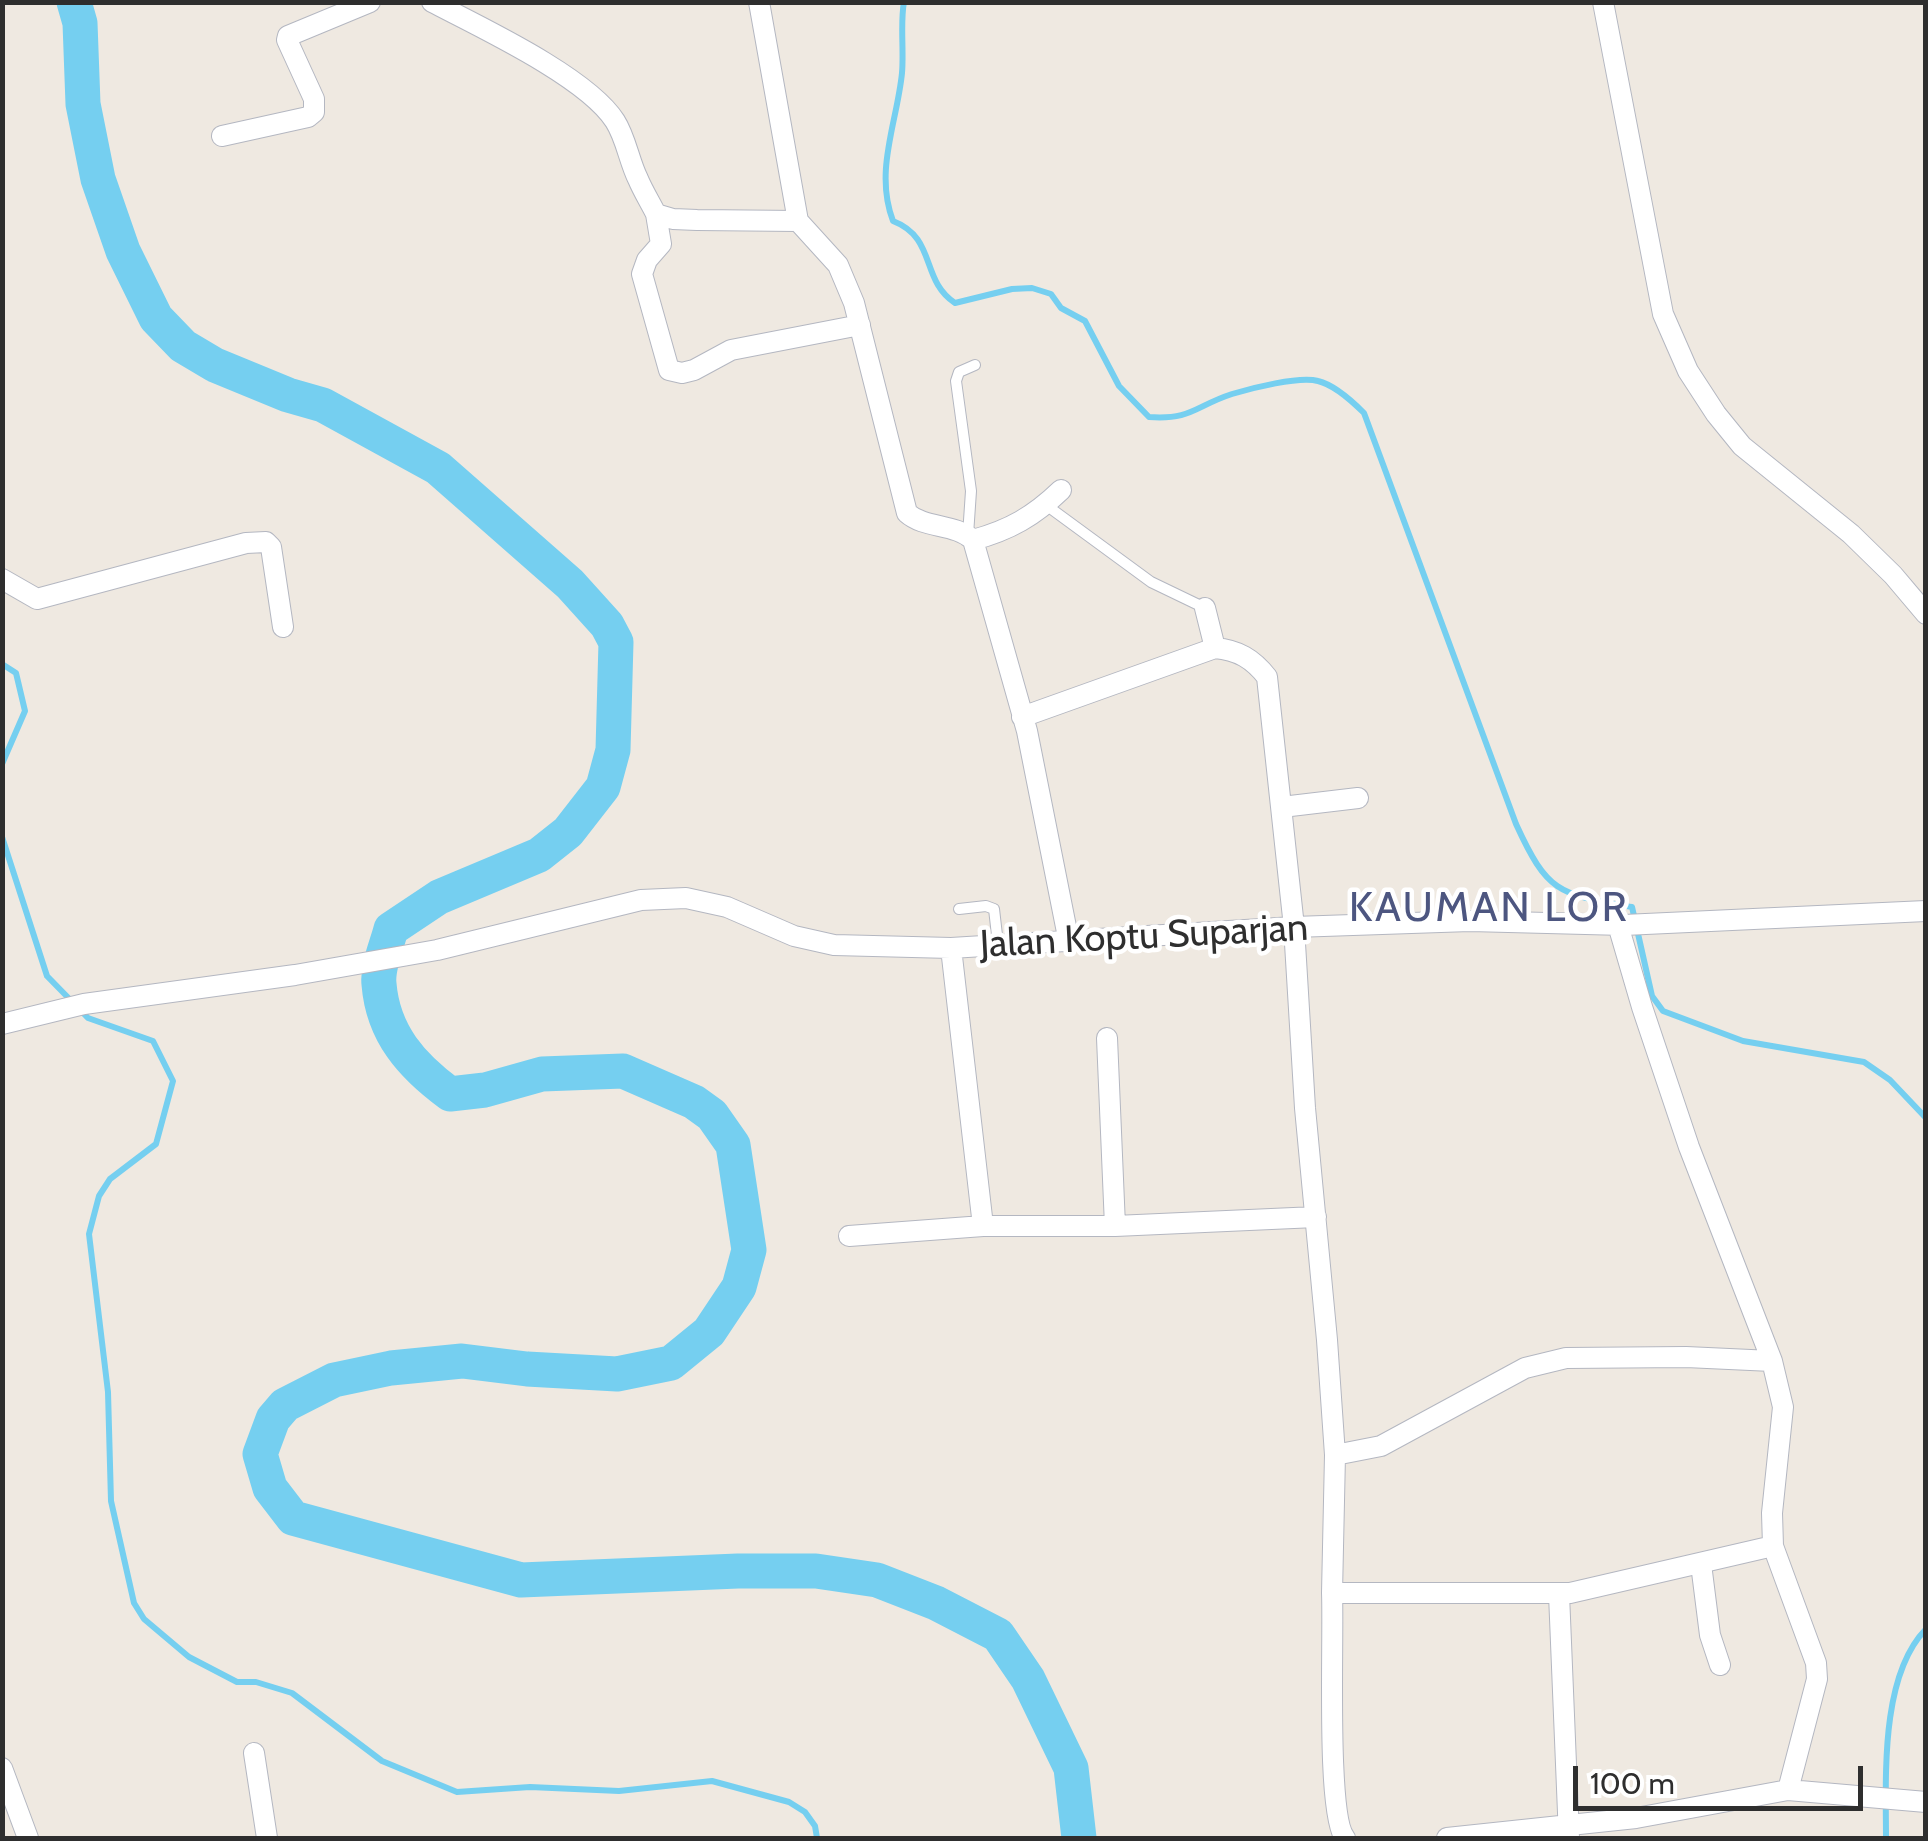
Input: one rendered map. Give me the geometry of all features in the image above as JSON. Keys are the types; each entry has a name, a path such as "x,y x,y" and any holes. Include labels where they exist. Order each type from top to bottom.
{"street":[{"path":"222,136 308,117 314,112 314,99 288,36 370,2"},
{"path":"432,2 506,40 582,88 615,121 656,214 662,244 647,260 642,274 669,370 682,373 731,350 860,325"},
{"path":"759,2 798,221 838,264 860,325 906,513 915,520 971,538 1004,532 1027,520 1054,498"},
{"path":"1603,2 1664,314 1688,371 1742,446 1851,534 1893,574 1926,614"},
{"path":"656,214 673,219 798,221"},
{"path":"971,538 1022,718 1069,942"},
{"path":"2,578 37,599 246,543 266,542 271,547 283,627"},
{"path":"1204,608 1215,648"},
{"path":"1022,718 1215,648 1233,649 1268,677 1294,928 1335,1454 1332,1741 1338,1823 1345,1838"},
{"path":"1282,807 1358,798"},
{"name":"Jalan Koptu Suparjan","path":"2,1024 84,1004 295,975 437,950 641,900 686,898 726,906 794,936 834,945 952,948 1470,921 1621,925 1926,911"},
{"path":"1621,925 1642,1007 1690,1147 1772,1361 1784,1407 1772,1513 1773,1546 1816,1663 1818,1680 1788,1790"},
{"path":"952,948 982,1226"},
{"path":"1108,1038 1115,1226"},
{"path":"849,1236 982,1226 1115,1226 1316,1217"},
{"path":"1335,1454 1381,1446 1525,1368 1566,1358 1772,1361"},
{"path":"1332,1593 1559,1594 1773,1546"},
{"path":"1702,1564 1710,1635 1720,1665"},
{"path":"1559,1594 1569,1832"},
{"path":"254,1753 267,1838"},
{"path":"2,1768 28,1838"},
{"path":"1447,1838 1569,1832 1788,1790 1920,1802"}],"lane":[{"path":"971,538 971,491 956,381 960,372 976,366"},
{"path":"1054,498 1151,582 1204,608"},
{"path":"959,909 994,908 998,944"}],"waterway":[{"path":"74,2 80,23 83,104 98,179 123,251 156,318 183,346 215,365 323,405 438,468 570,584 607,625 616,642 613,750 603,787 568,832 539,855 439,897 391,929 379,977 382,1002 393,1033 423,1072 450,1094 485,1090 542,1074 623,1071 694,1102 712,1115 733,1145 749,1250 739,1287 709,1332 671,1363 617,1374 462,1361 391,1368 334,1380 285,1405 273,1419 260,1454 270,1488 293,1518 521,1580 816,1571 877,1580 936,1603 998,1635 1028,1679 1071,1768 1079,1838"},
{"path":"904,2 902,73 886,165 888,202 893,221 907,228 923,248 944,294 955,303 1012,289 1032,288 1051,294 1061,308 1085,321 1119,386 1149,417 1184,414 1232,394 1299,380 1324,383 1349,399 1364,413 1516,824 1537,865 1559,887 1572,893 1632,907 1652,996 1663,1011 1743,1041 1864,1062 1890,1080 1926,1118"},
{"path":"2,664 16,673 25,711 2,764"},
{"path":"2,837 47,976 88,1018 153,1041 173,1081 156,1144 110,1179 99,1196 89,1234 108,1392 111,1501 134,1603 144,1619 189,1657 237,1682 256,1682 292,1693 382,1761 457,1792 530,1787 619,1791 712,1781 789,1802 805,1812 815,1826 817,1838"},
{"path":"1886,1838 1887,1758 1893,1700 1911,1649 1926,1629"}],"district":[{"name":"KAUMAN LOR","path":"1489,909"}]}
